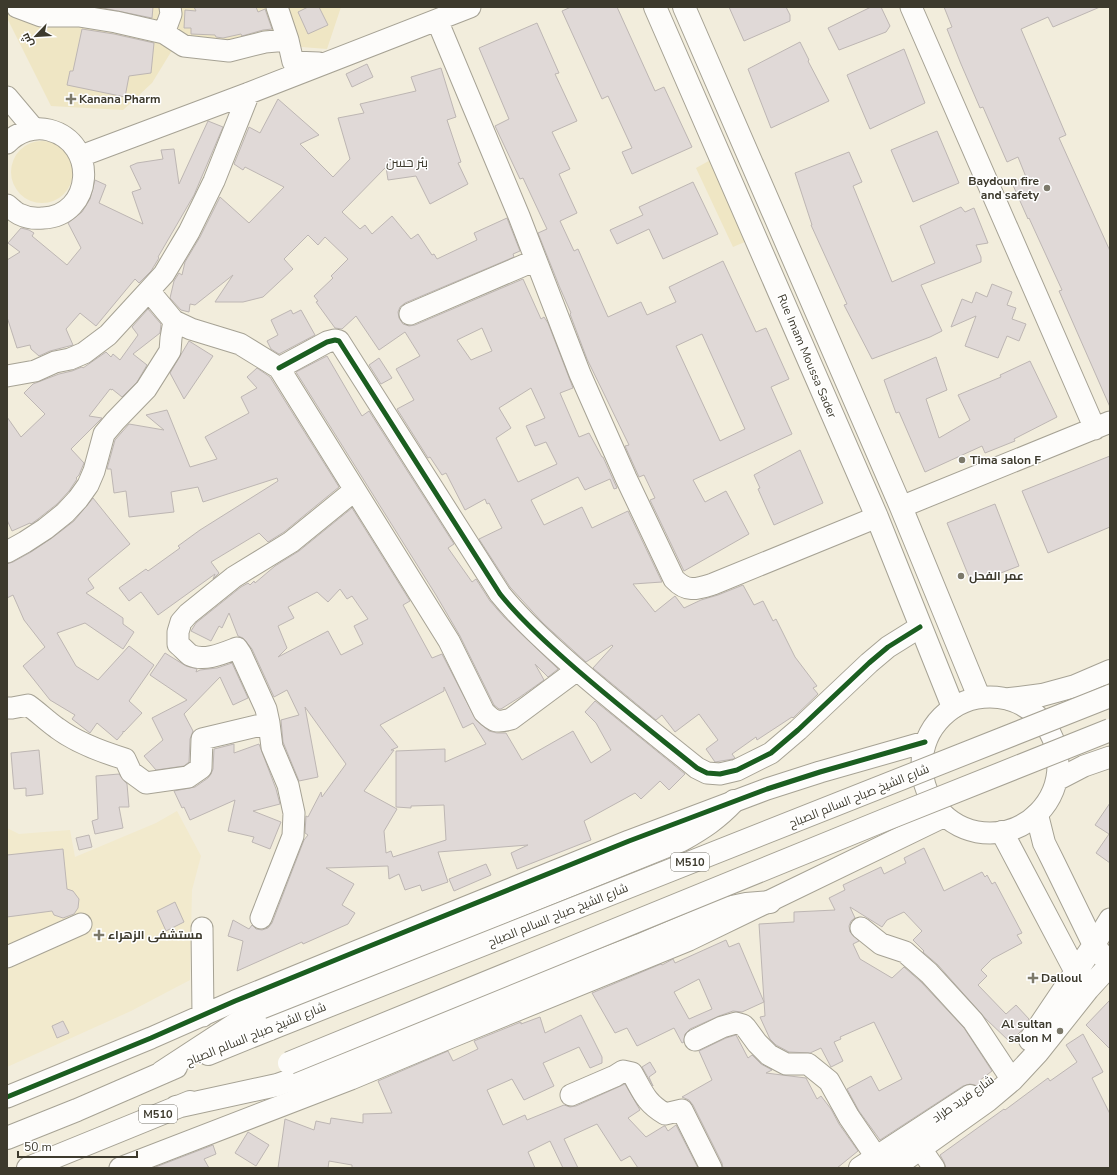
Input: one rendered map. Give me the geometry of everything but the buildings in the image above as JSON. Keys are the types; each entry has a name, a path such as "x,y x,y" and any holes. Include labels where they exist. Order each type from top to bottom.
{"main road":[{"name":"Rue Imam Moussa Sader","path":"655,7 877,517 953,707"},
{"path":"684,7 901,507 979,697"},
{"path":"1010,699 1042,694 1075,686 1110,671"},
{"name":"شارع الشيخ صباح السالم الصباح","path":"7,1138 77,1110 162,1072 1110,696"},
{"name":"M510","path":"28,1168 176,1107 290,1063 873,824 1110,730"},
{"path":"162,1072 237,1023 262,1010 682,840 702,829 718,817 734,801"},
{"name":"شارع فريد طراد","path":"1037,815 1044,843 1094,945 1110,965 1082,980"},
{"path":"1002,832 1082,980"},
{"path":"176,1107 277,1085 574,971 727,908 746,904 770,902"},
{"name":"شارع فريد طراد","path":"877,1164 979,1091 1009,1075 1038,1052 1082,980 1094,945"},
{"name":"شارع فريد طراد","path":"877,1164 921,1149 987,1101 1009,1075"}],"street":[{"path":"17,7 41,16 79,16 116,22 164,33 184,46 229,50 265,42 285,19"},
{"path":"164,33 171,14 170,7"},
{"path":"81,156 328,63 470,7"},
{"path":"901,507 1103,425 911,7"},
{"path":"285,19 293,62 328,63"},
{"path":"437,20 519,216 580,374 674,579 679,585 696,589 708,586 877,517"},
{"path":"7,376 35,371 55,362 70,359 84,353 108,335 164,274 189,232 214,181 249,93"},
{"path":"7,97 34,129"},
{"path":"7,143 22,132 34,129 45,129 61,135 75,146 81,156 85,171 83,187 76,201 64,212 50,218 34,219 19,214 7,205"},
{"path":"410,314 536,260"},
{"path":"148,291 174,320 191,329 240,344 278,368 450,642 484,712 492,720 501,722 511,720 577,670"},
{"path":"7,552 26,542 44,529 65,513 78,499 88,485 94,471 104,434 146,389 170,351 174,320"},
{"path":"278,368 327,342 335,340 339,341 500,594 511,608 577,670 697,768 707,773 720,774 736,770 771,753 781,746 869,663 888,648 920,627"},
{"path":"261,918 293,836 294,813 288,785 272,747 266,709 238,648 222,654 198,658 188,654 178,644 178,632 181,622 194,609 234,577 291,542 355,490"},
{"path":"995,696 1010,699 1028,708 1043,722 1054,740 1058,760 1057,780 1050,799 1037,815 1021,826 1002,832 981,833 962,827 945,816 934,804 926,790 924,779 922,758 925,742 932,728 942,716 953,707 966,700 995,696"},
{"path":"7,708 28,704 58,729 77,740 105,753 126,759 131,772 146,783 188,777 201,768 202,739 269,723"},
{"path":"7,1097 355,952 629,841 767,789 925,742"},
{"path":"1057,780 1084,766 1110,757"},
{"path":"120,1168 350,1079 689,940 945,816"},
{"path":"1094,945 1110,919"},
{"path":"7,957 81,924"},
{"path":"202,928 203,1016"},
{"path":"861,928 881,944 905,952 929,973 973,1021 1009,1075"},
{"path":"695,1040 722,1027 736,1023 743,1025 757,1043 769,1054 786,1064 808,1064 829,1081 877,1164"},
{"path":"571,1095 623,1071 632,1074 643,1094 658,1110 665,1114 682,1110 711,1168"},
{"path":"921,1149 934,1168"}],"shaded area":[{"path":"7,7 341,7 327,49 250,43 171,52 152,83 123,110 51,106 7,18"},
{"path":"36,141 48,141 64,150 71,160 73,172 71,184 64,194 48,203 36,203 25,198 16,189 11,178 11,166 16,155 25,146"},
{"path":"714,158 747,241 733,247 696,168"},
{"name":"مستشفى الزهراء","path":"177,811 201,856 192,890 190,980 131,1011 7,1067 7,828 19,834 70,830 75,857 156,823"}],"cycle path":[{"path":"279,368 327,342 335,340 339,341 500,594 542,639 575,668 697,768 707,773 720,774 737,770 771,753 798,730 869,663 888,647 920,627"},
{"path":"7,1097 151,1038 235,1001 629,841 767,789 925,742"}],"place":[{"name":"Kanana Pharm","path":"71,99"},
{"name":"Baydoun fire and safety","path":"1047,188"},
{"name":"Tima salon F","path":"962,460"},
{"name":"عمر الفحل","path":"961,576"},
{"name":"مستشفى الزهراء","path":"99,935"},
{"name":"Dalloul","path":"1033,978"},
{"name":"Al sultan salon M","path":"1060,1031"}],"district":[{"name":"بئر حسن","path":"407,162"}]}
